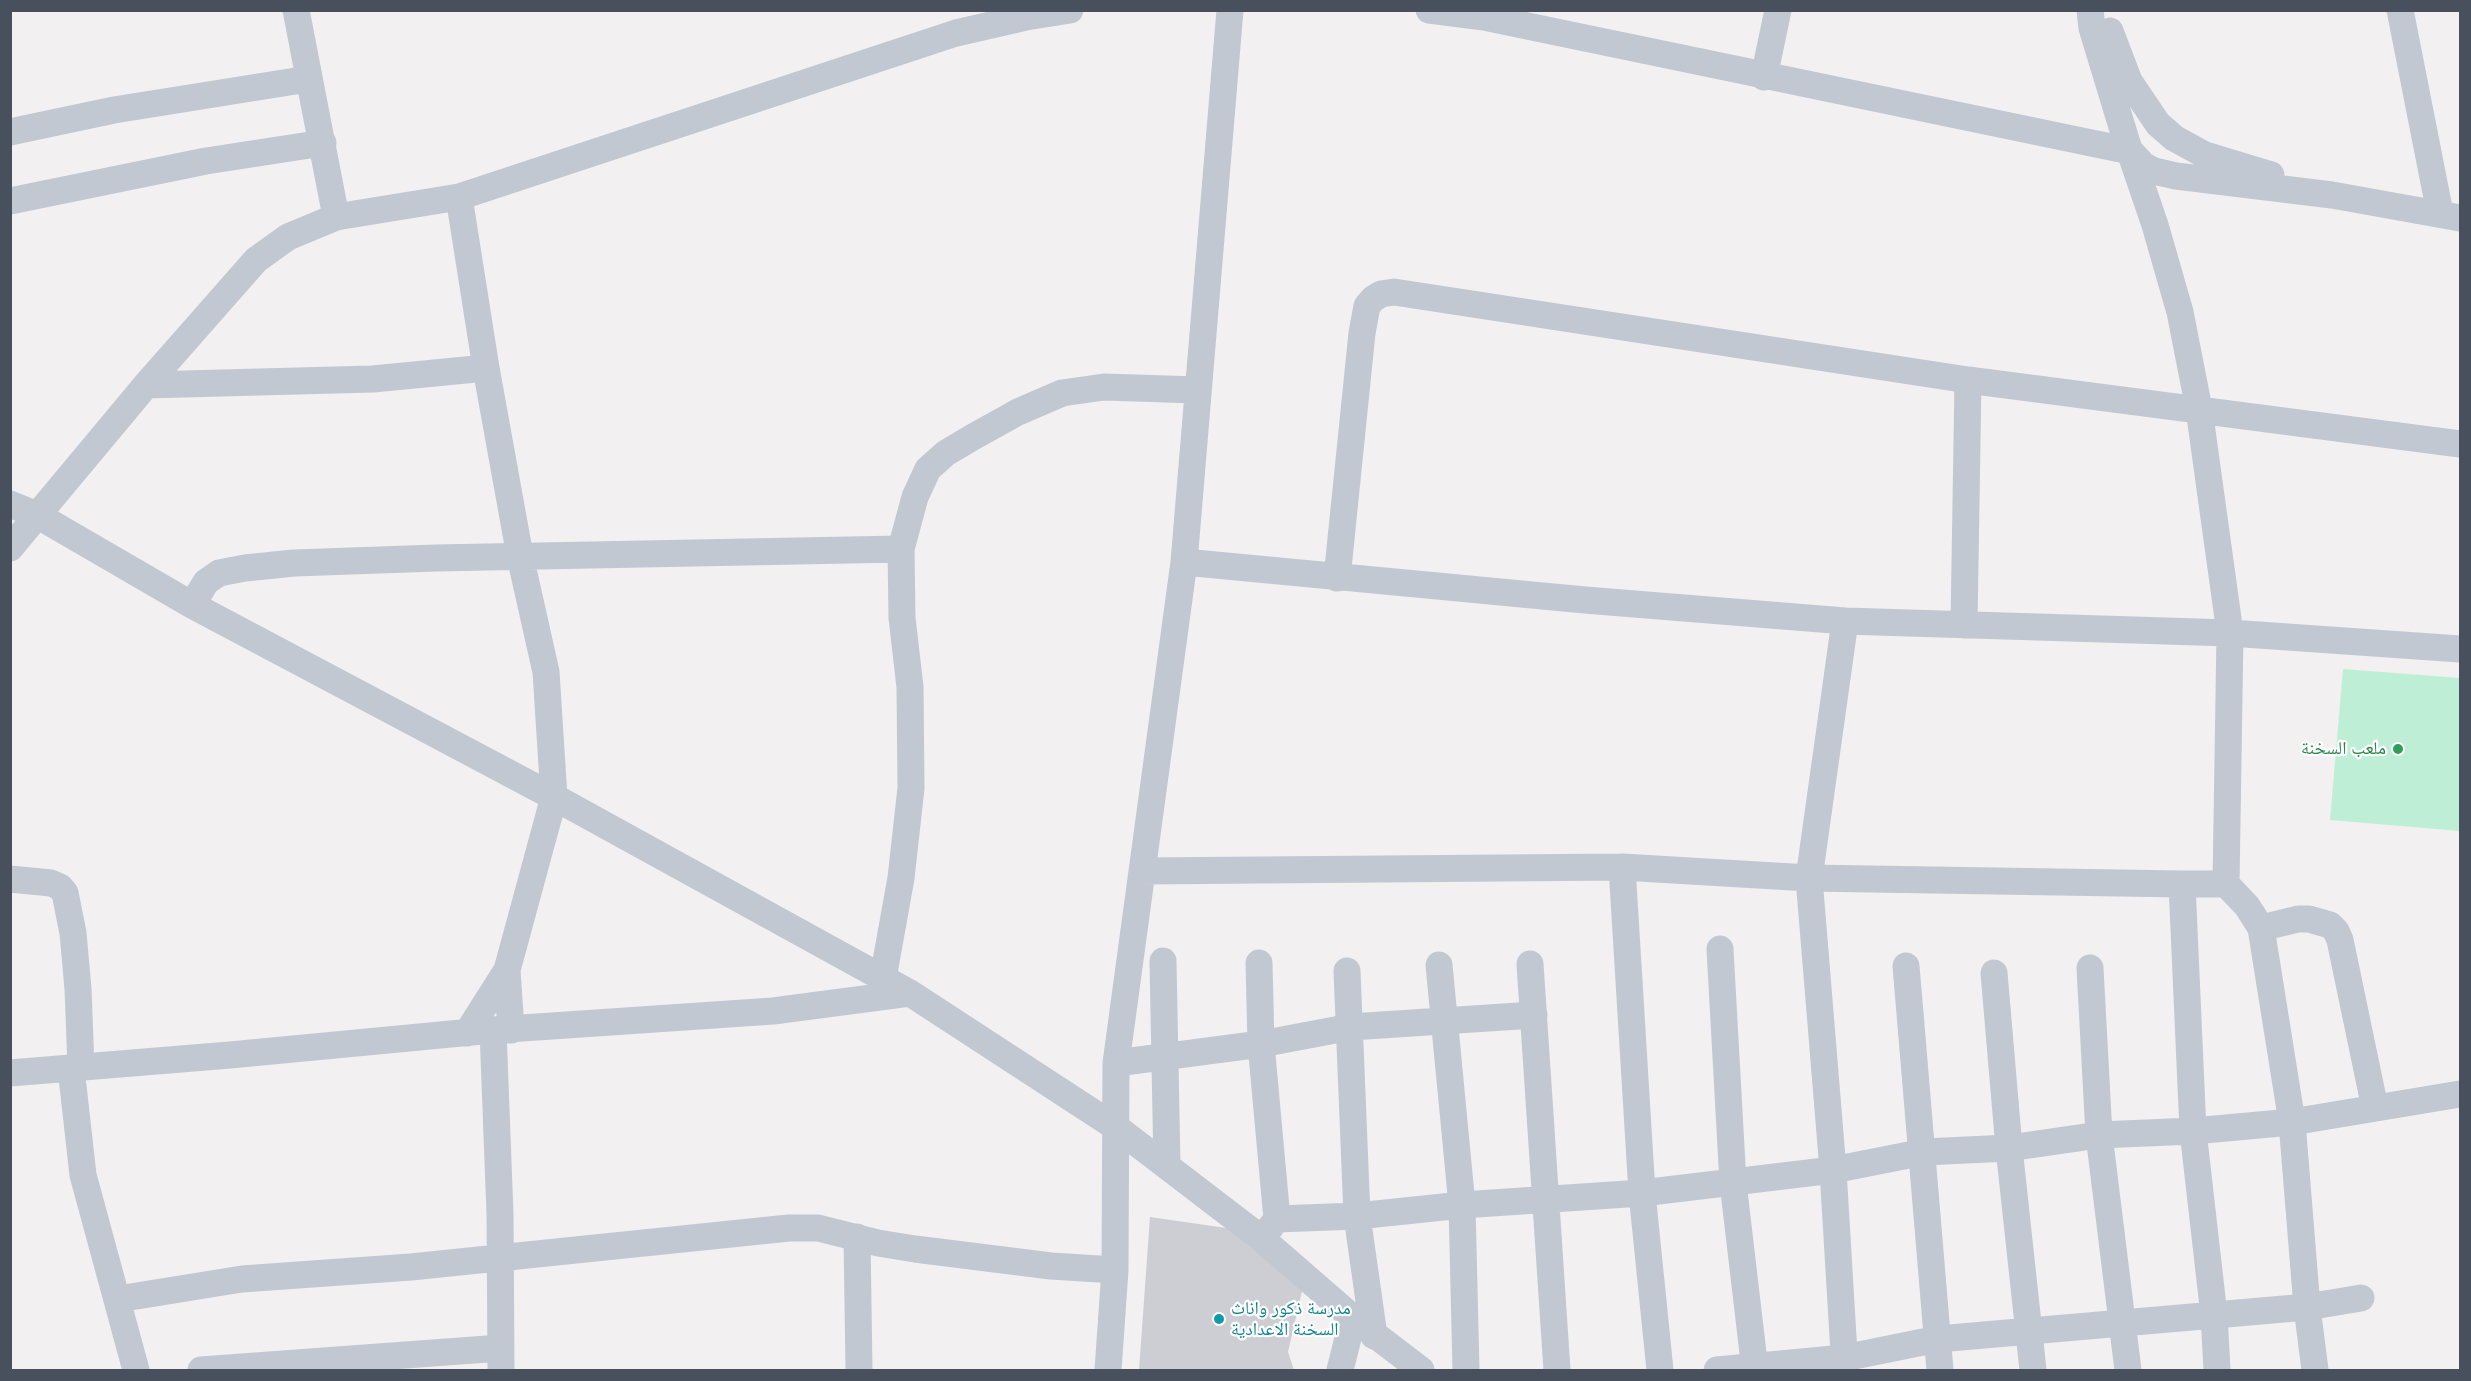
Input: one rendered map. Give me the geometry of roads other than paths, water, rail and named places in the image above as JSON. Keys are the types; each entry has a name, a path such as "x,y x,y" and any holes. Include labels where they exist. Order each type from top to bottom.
{"street":[{"path":"296,10 336,217"},
{"path":"10,548 103,440 146,385 256,260 288,237 336,217 459,197 956,33 1026,17 1071,10"},
{"path":"1108,1371 1115,1270 1116,1063 1184,562 1230,10"},
{"path":"1429,10 1484,14 1764,77 2130,152 2143,165 2154,171 2203,181 2332,195 2450,216 2400,10"},
{"path":"1764,77 1778,10"},
{"path":"2090,10 2092,28 2155,225 2180,312 2199,409 2230,633 2226,884 2247,906 2261,928 2292,1122 2307,1307 2315,1371"},
{"path":"2100,10 2129,81 2164,130 2170,154 2164,164 2154,171"},
{"path":"10,132 114,110 308,79"},
{"path":"2130,152 2136,133 2145,126 2164,130 2205,155 2288,179 2332,195"},
{"path":"10,201 206,161 322,143"},
{"path":"201,1371 501,1359 500,1214 490,1031 554,797 546,672 520,556 486,368 459,197"},
{"path":"1337,578 1362,333 1367,306 1381,294 1394,292 1968,380 2460,444"},
{"path":"146,385 374,379 486,368"},
{"path":"1964,625 1968,380"},
{"path":"883,978 901,878 911,788 910,687 902,618 901,549 915,497 928,469 946,453 1018,412 1062,393 1104,387 1198,390"},
{"path":"10,504 38,515 192,605 554,797 910,993 1117,1128 1167,1166 1269,1229 1353,1318 1421,1371"},
{"path":"192,605 210,578 245,568 294,563 901,549"},
{"path":"1184,562 1337,578 1845,621 2230,633 2460,649"},
{"path":"1845,621 1809,878 1833,1170 1845,1364"},
{"path":"1142,871 1622,867 1809,878 2226,884"},
{"path":"1622,867 1642,1193 1660,1371"},
{"path":"10,879 51,883 60,887 65,893 73,933 78,988 76,1068 83,1175 136,1371"},
{"path":"2182,884 2193,1131 2214,1315 2217,1371"},
{"path":"2261,928 2298,919 2330,925 2336,931 2340,940 2375,1108"},
{"path":"1720,949 1733,1183 1755,1369"},
{"path":"1163,961 1163,1057 1167,1166"},
{"path":"1259,963 1269,1229"},
{"path":"1530,964 1557,1371"},
{"path":"1439,965 1462,1205 1466,1371"},
{"path":"1906,966 1940,1371"},
{"path":"2090,969 2099,1135 2127,1371"},
{"path":"490,1031 507,970"},
{"path":"1347,971 1357,1216 1374,1336"},
{"path":"1994,973 2009,1148 2033,1371"},
{"path":"10,1072 490,1031 773,1011 910,993"},
{"path":"1116,1063 1261,1044 1351,1027 1534,1015"},
{"path":"1269,1229 1357,1216 1462,1205 1642,1193 1733,1183 1833,1170 1923,1152 2009,1148 2099,1135 2193,1131 2292,1122 2460,1094"},
{"path":"118,1299 242,1279 411,1267 499,1256 789,1228 818,1228 878,1244 915,1249 1051,1266 1115,1270"},
{"path":"857,1237 859,1371"},
{"path":"1717,1371 1845,1364 1938,1339 2307,1307 2361,1298"},
{"path":"1340,1371 1353,1318"}],"place":[{"name":"ملعب السخنة","path":"2398,749"},
{"name":"مدرسة ذكور واناث السخنة الاعدادية","path":"1219,1319"}]}
